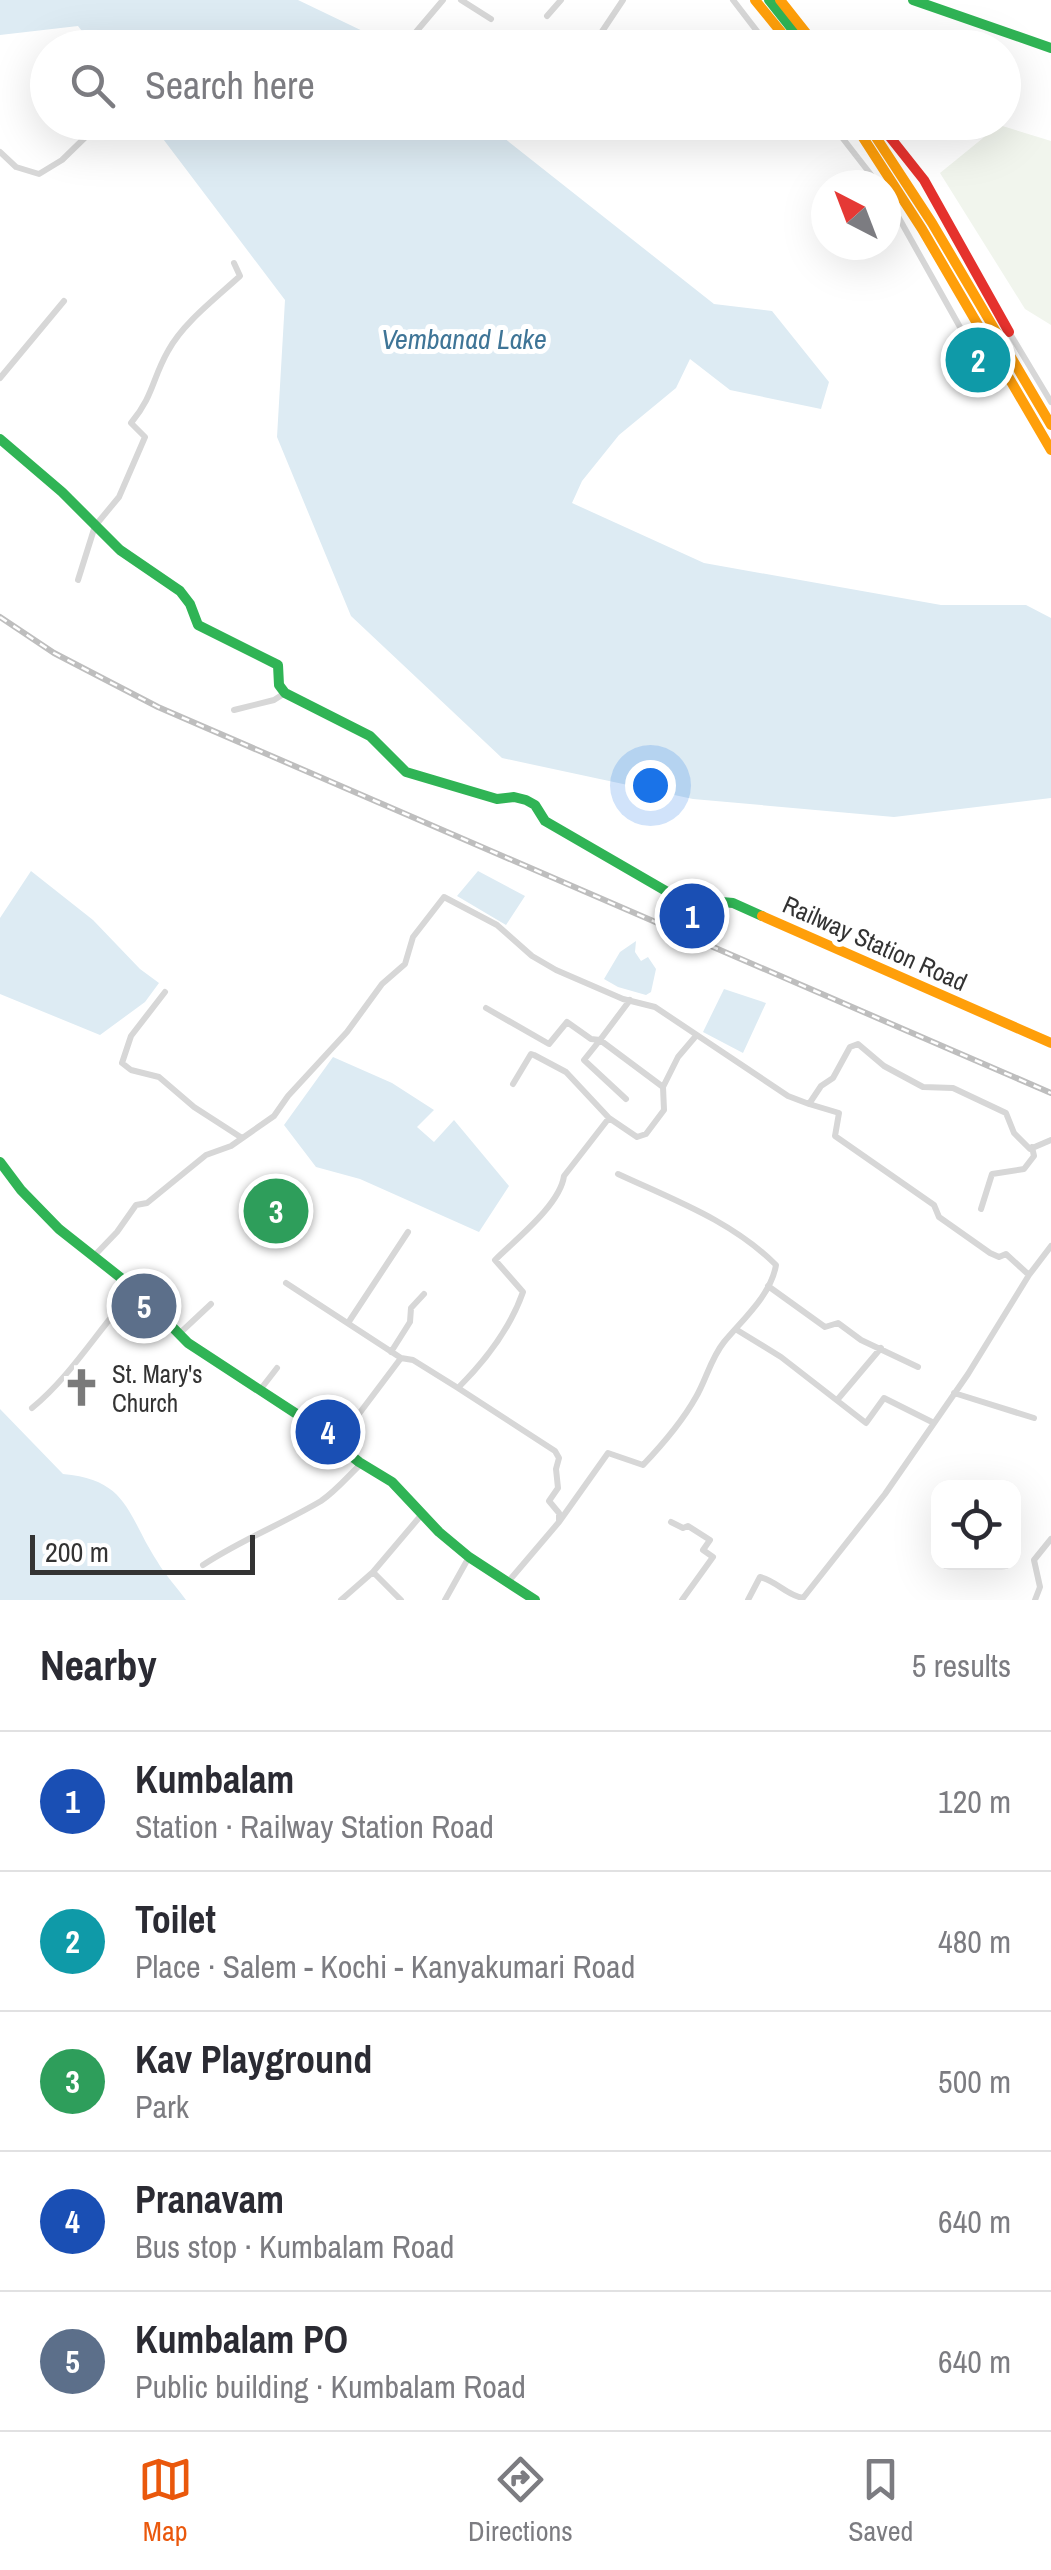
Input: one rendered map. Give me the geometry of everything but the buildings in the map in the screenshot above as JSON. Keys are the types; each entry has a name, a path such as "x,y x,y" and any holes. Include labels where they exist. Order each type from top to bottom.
{"main road":[{"path":"756,0 780,30"},
{"path":"769,0 793,30"},
{"path":"780,0 804,30"},
{"path":"913,0 999,30"},
{"path":"1021,38 1051,48"},
{"path":"865,140 922,229 1051,450"},
{"path":"878,140 932,222 1051,425"},
{"path":"892,140 924,180 1009,332"},
{"path":"0,439 62,492 120,550 180,591 198,624 278,666 279,684 285,693"},
{"name":"Railway Station Road","path":"285,693 370,736 406,772 498,800 514,796 535,805 545,821 678,898 733,903 1051,1042"},
{"path":"0,1162 59,1229 135,1289 188,1343 392,1482 439,1532 469,1557 535,1600"}],"street":[{"path":"417,30 442,0"},
{"path":"461,0 492,19"},
{"path":"547,16 561,0"},
{"path":"603,30 623,0"},
{"path":"733,0 756,30"},
{"path":"0,152 16,167 39,174 62,160 82,140"},
{"path":"844,140 867,170"},
{"path":"901,221 966,336"},
{"path":"78,580 95,526 119,497 144,438 131,422 149,401 168,350 240,276 234,263"},
{"path":"0,378 64,301"},
{"path":"1009,332 1051,402"},
{"path":"234,710 274,700 285,693"},
{"path":"93,1257 136,1205 146,1203 206,1155 243,1138 274,1116 348,1032 382,984 404,964 413,938 444,896 497,926 532,956 556,970 654,1007 788,1096 840,1113 835,1136 934,1206 938,1217 990,1253 999,1257 1006,1254 1029,1274"},
{"path":"165,992 131,1036 122,1063 131,1070 159,1077 194,1108 243,1138"},
{"path":"626,1099 584,1060 630,1000"},
{"path":"486,1008 542,1043 549,1044 567,1022 591,1039 600,1040 664,1087"},
{"path":"513,1084 530,1054 534,1055 566,1072 609,1118 637,1137 646,1134 664,1110 664,1087 678,1057 695,1037"},
{"path":"809,1104 821,1086 833,1078 850,1047 858,1044 892,1071 923,1087 953,1088 1006,1112 1014,1133 1030,1148 1051,1140"},
{"path":"458,1388 499,1340 523,1292 495,1260 551,1202 563,1185 564,1176 609,1118"},
{"path":"981,1209 992,1174 1024,1169 1034,1156 1032,1147"},
{"path":"508,1582 608,1453 643,1465 693,1403 723,1343 774,1278 776,1265 757,1247 698,1208 618,1174"},
{"path":"348,1323 408,1232"},
{"path":"748,1600 760,1577 776,1581 788,1593 804,1599 886,1494 1051,1246"},
{"path":"32,1408 54,1390 146,1278"},
{"path":"286,1283 400,1358 413,1360 555,1451 558,1488 550,1501 560,1513 558,1522"},
{"path":"768,1286 825,1328 838,1324 861,1340 918,1367"},
{"path":"391,1352 410,1322 411,1308 424,1294"},
{"path":"180,1333 210,1304"},
{"path":"737,1330 781,1357 866,1423 884,1398 932,1422"},
{"path":"838,1399 881,1348"},
{"path":"337,1443 400,1358"},
{"path":"260,1390 277,1368"},
{"path":"954,1393 1034,1418"},
{"path":"203,1565 321,1500 362,1463"},
{"path":"342,1600 423,1513"},
{"path":"672,1522 682,1528 688,1526 710,1540 703,1550 714,1558 682,1600"},
{"path":"1036,1600 1040,1587 1034,1560 1051,1540"},
{"path":"445,1600 469,1557"},
{"path":"372,1572 401,1600"}],"shaded area":[{"path":"1021,132 1051,141 1051,325 1025,309 940,173 981,140 1021,140"}],"water":[{"path":"0,0 298,0 361,30 81,30 78,26 0,35"},
{"name":"Vembanad Lake","path":"164,140 507,140 714,304 772,311 829,382 821,409 730,390 690,359 676,388 619,435 582,481 572,503 704,563 941,605 1026,605 1051,618 1051,798 894,817 693,799 502,758 351,616 277,437 285,300"},
{"path":"31,871 93,920 159,983 145,1002 100,1035 0,994 0,918"},
{"path":"478,871 525,896 506,925 457,896"},
{"path":"636,941 635,952 641,961 648,957 656,969 651,992 646,995 604,979 620,952"},
{"path":"724,989 766,1003 743,1053 703,1032"},
{"path":"333,1057 392,1083 434,1110 417,1127 434,1142 454,1120 509,1186 479,1232 360,1179 316,1167 284,1125"},
{"path":"0,1409 63,1474 101,1484 124,1502 160,1566 186,1600 0,1600"}],"railway":[{"path":"0,617 54,653 158,707 1051,1093"}],"traffic: fast":[{"path":"769,0 793,30"},
{"path":"913,0 999,30"},
{"path":"1021,38 1051,48"},
{"path":"0,439 62,492 120,550 180,591 198,625 278,665 279,685 285,693 370,736 406,772 497,799 526,800 535,805 545,821 678,898 733,903 762,916"},
{"path":"0,1162 59,1229 135,1289 188,1343 392,1482 439,1532 469,1557 535,1600"}],"traffic: slow":[{"path":"755,0 779,30"},
{"path":"780,0 804,30"},
{"path":"865,140 922,229 1051,450"},
{"path":"878,140 932,223 1051,425"},
{"path":"762,916 1051,1043"}],"traffic: jam":[{"path":"892,140 924,180 1009,332"}],"place":[{"name":"Toilet","path":"978,360"},
{"name":"Kumbalam","path":"692,916"},
{"name":"Kav Playground","path":"276,1211"},
{"name":"Kumbalam PO","path":"144,1306"},
{"name":"St. Mary's Church","path":"82,1388"},
{"name":"Pranavam","path":"328,1432"}]}
